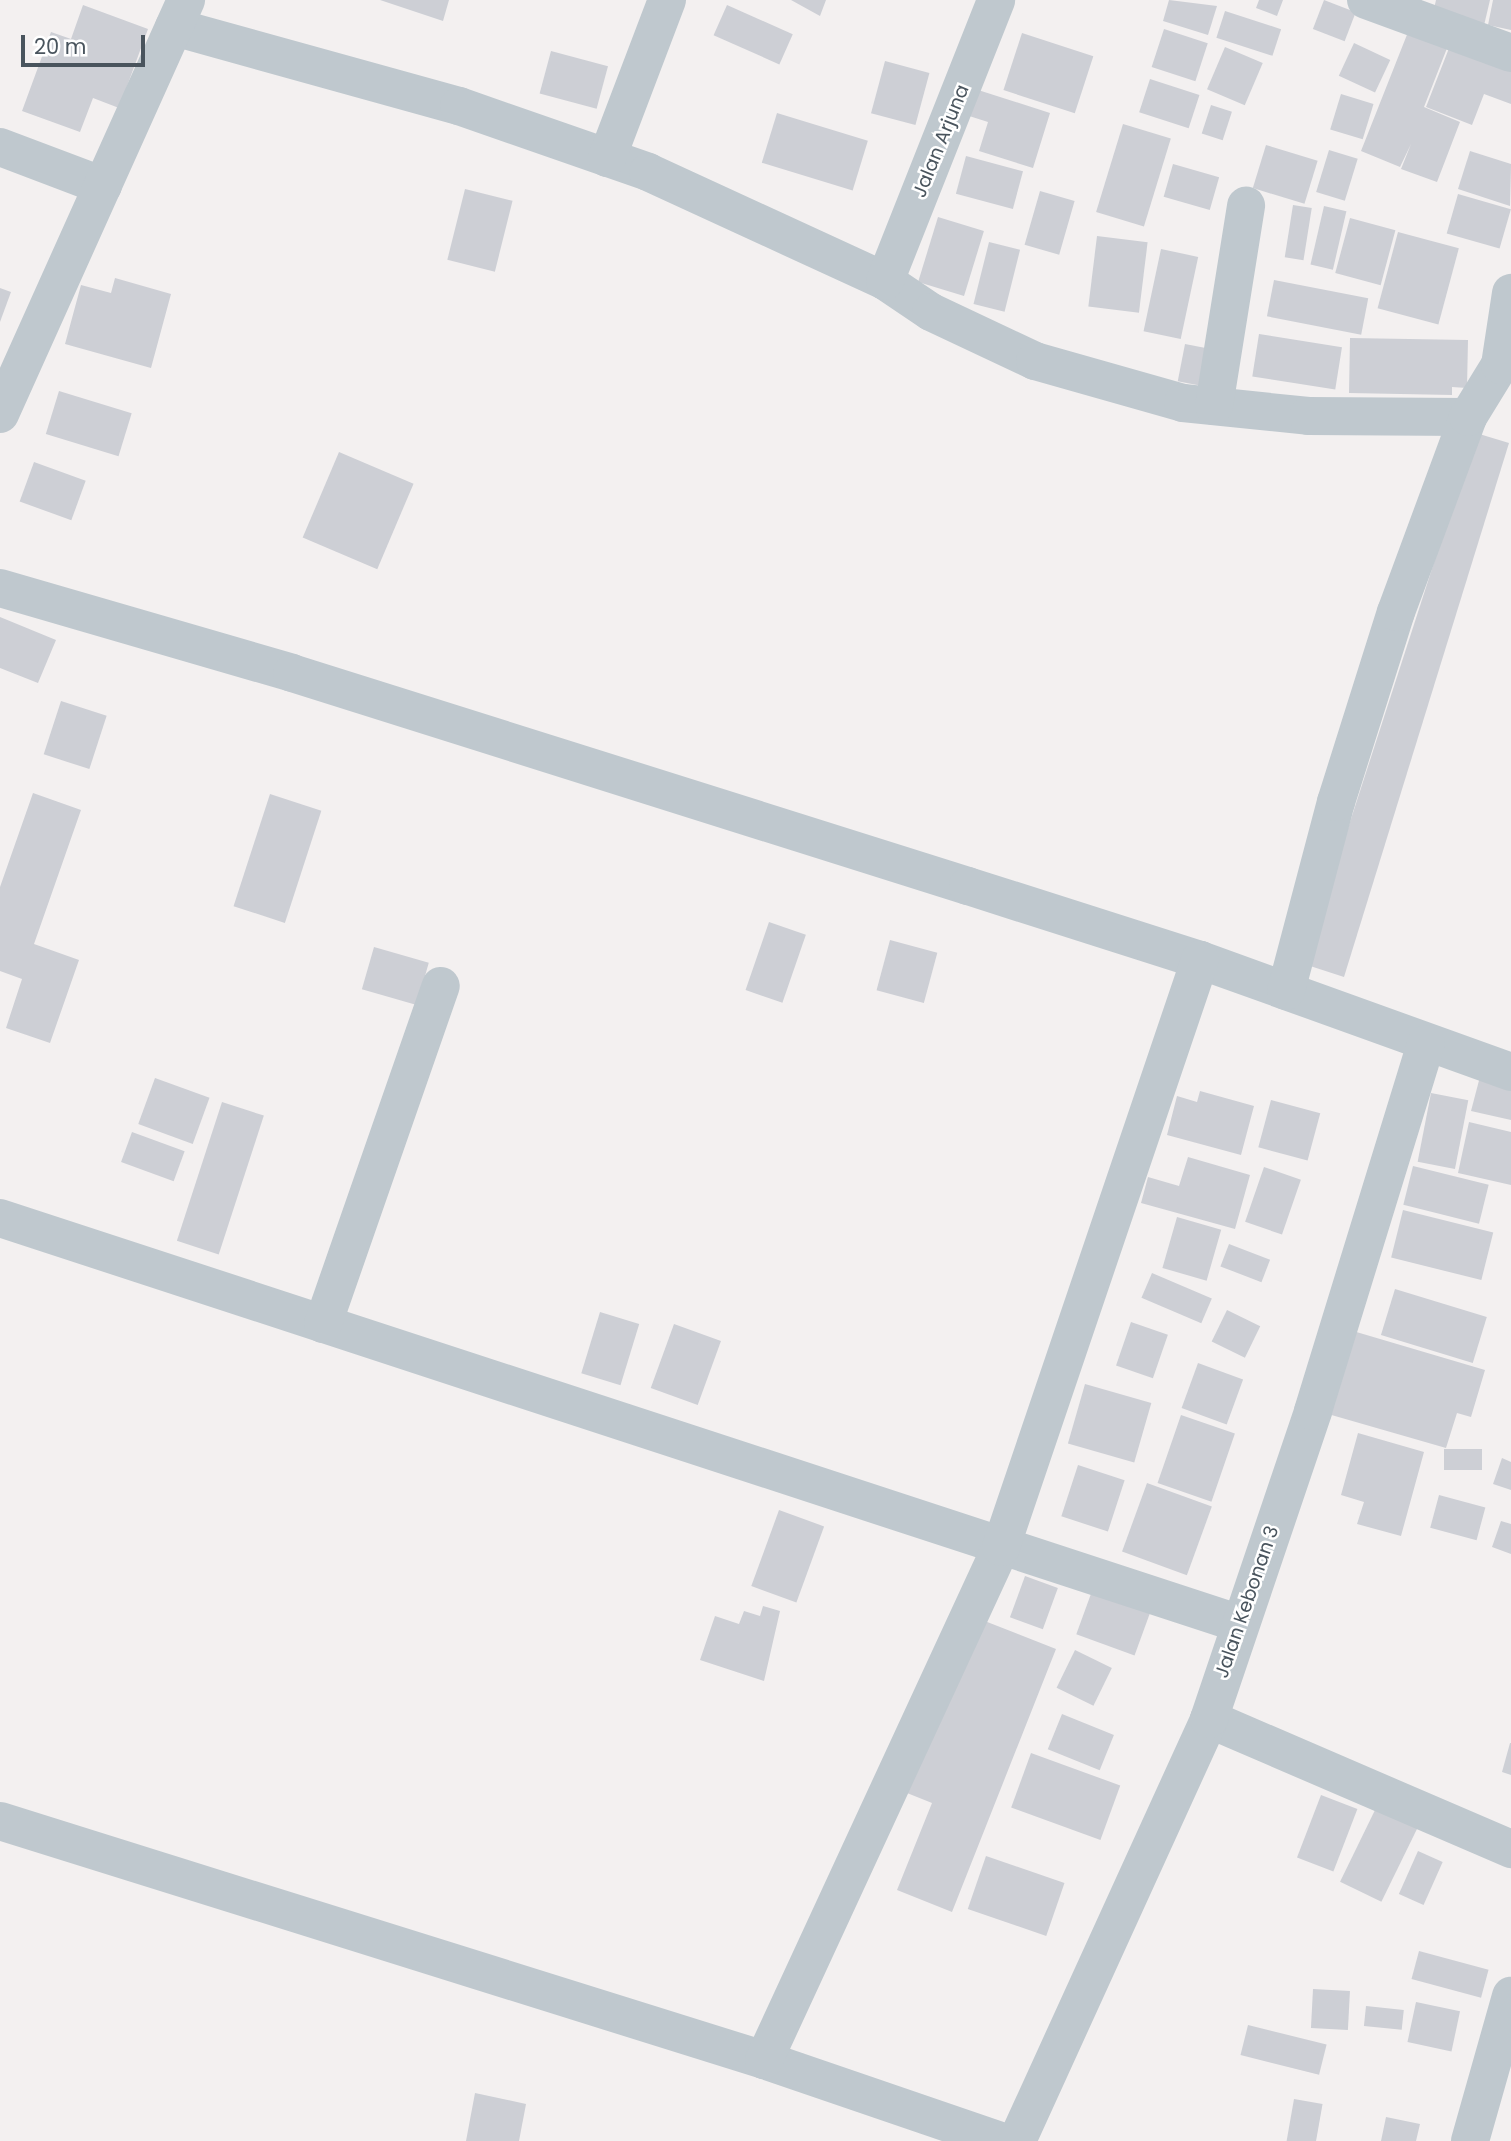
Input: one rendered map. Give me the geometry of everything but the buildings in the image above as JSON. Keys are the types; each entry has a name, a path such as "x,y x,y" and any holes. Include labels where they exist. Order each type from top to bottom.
{"street":[{"path":"607,158 667,0"},
{"name":"Jalan Arjuna","path":"885,281 996,0"},
{"path":"1366,0 1511,53"},
{"path":"0,414 180,13 347,72 607,158 885,281 931,312 1035,361 1184,403 1308,416 1468,417"},
{"path":"0,147 103,186"},
{"path":"1214,406 1246,206"},
{"path":"1286,991 1336,802 1396,611 1468,417 1500,365 1511,293"},
{"path":"0,588 319,681 1200,960 1426,1044 1511,1072"},
{"path":"764,2060 1001,1547 1200,960"},
{"path":"323,1324 441,986"},
{"name":"Jalan Kebonan 3","path":"1017,2141 1209,1719 1238,1623 1313,1410 1426,1044"},
{"path":"0,1218 1238,1623"},
{"path":"1209,1719 1511,1849"},
{"path":"0,1821 764,2060 1000,2141"},
{"path":"1470,2141 1511,1996"}]}
